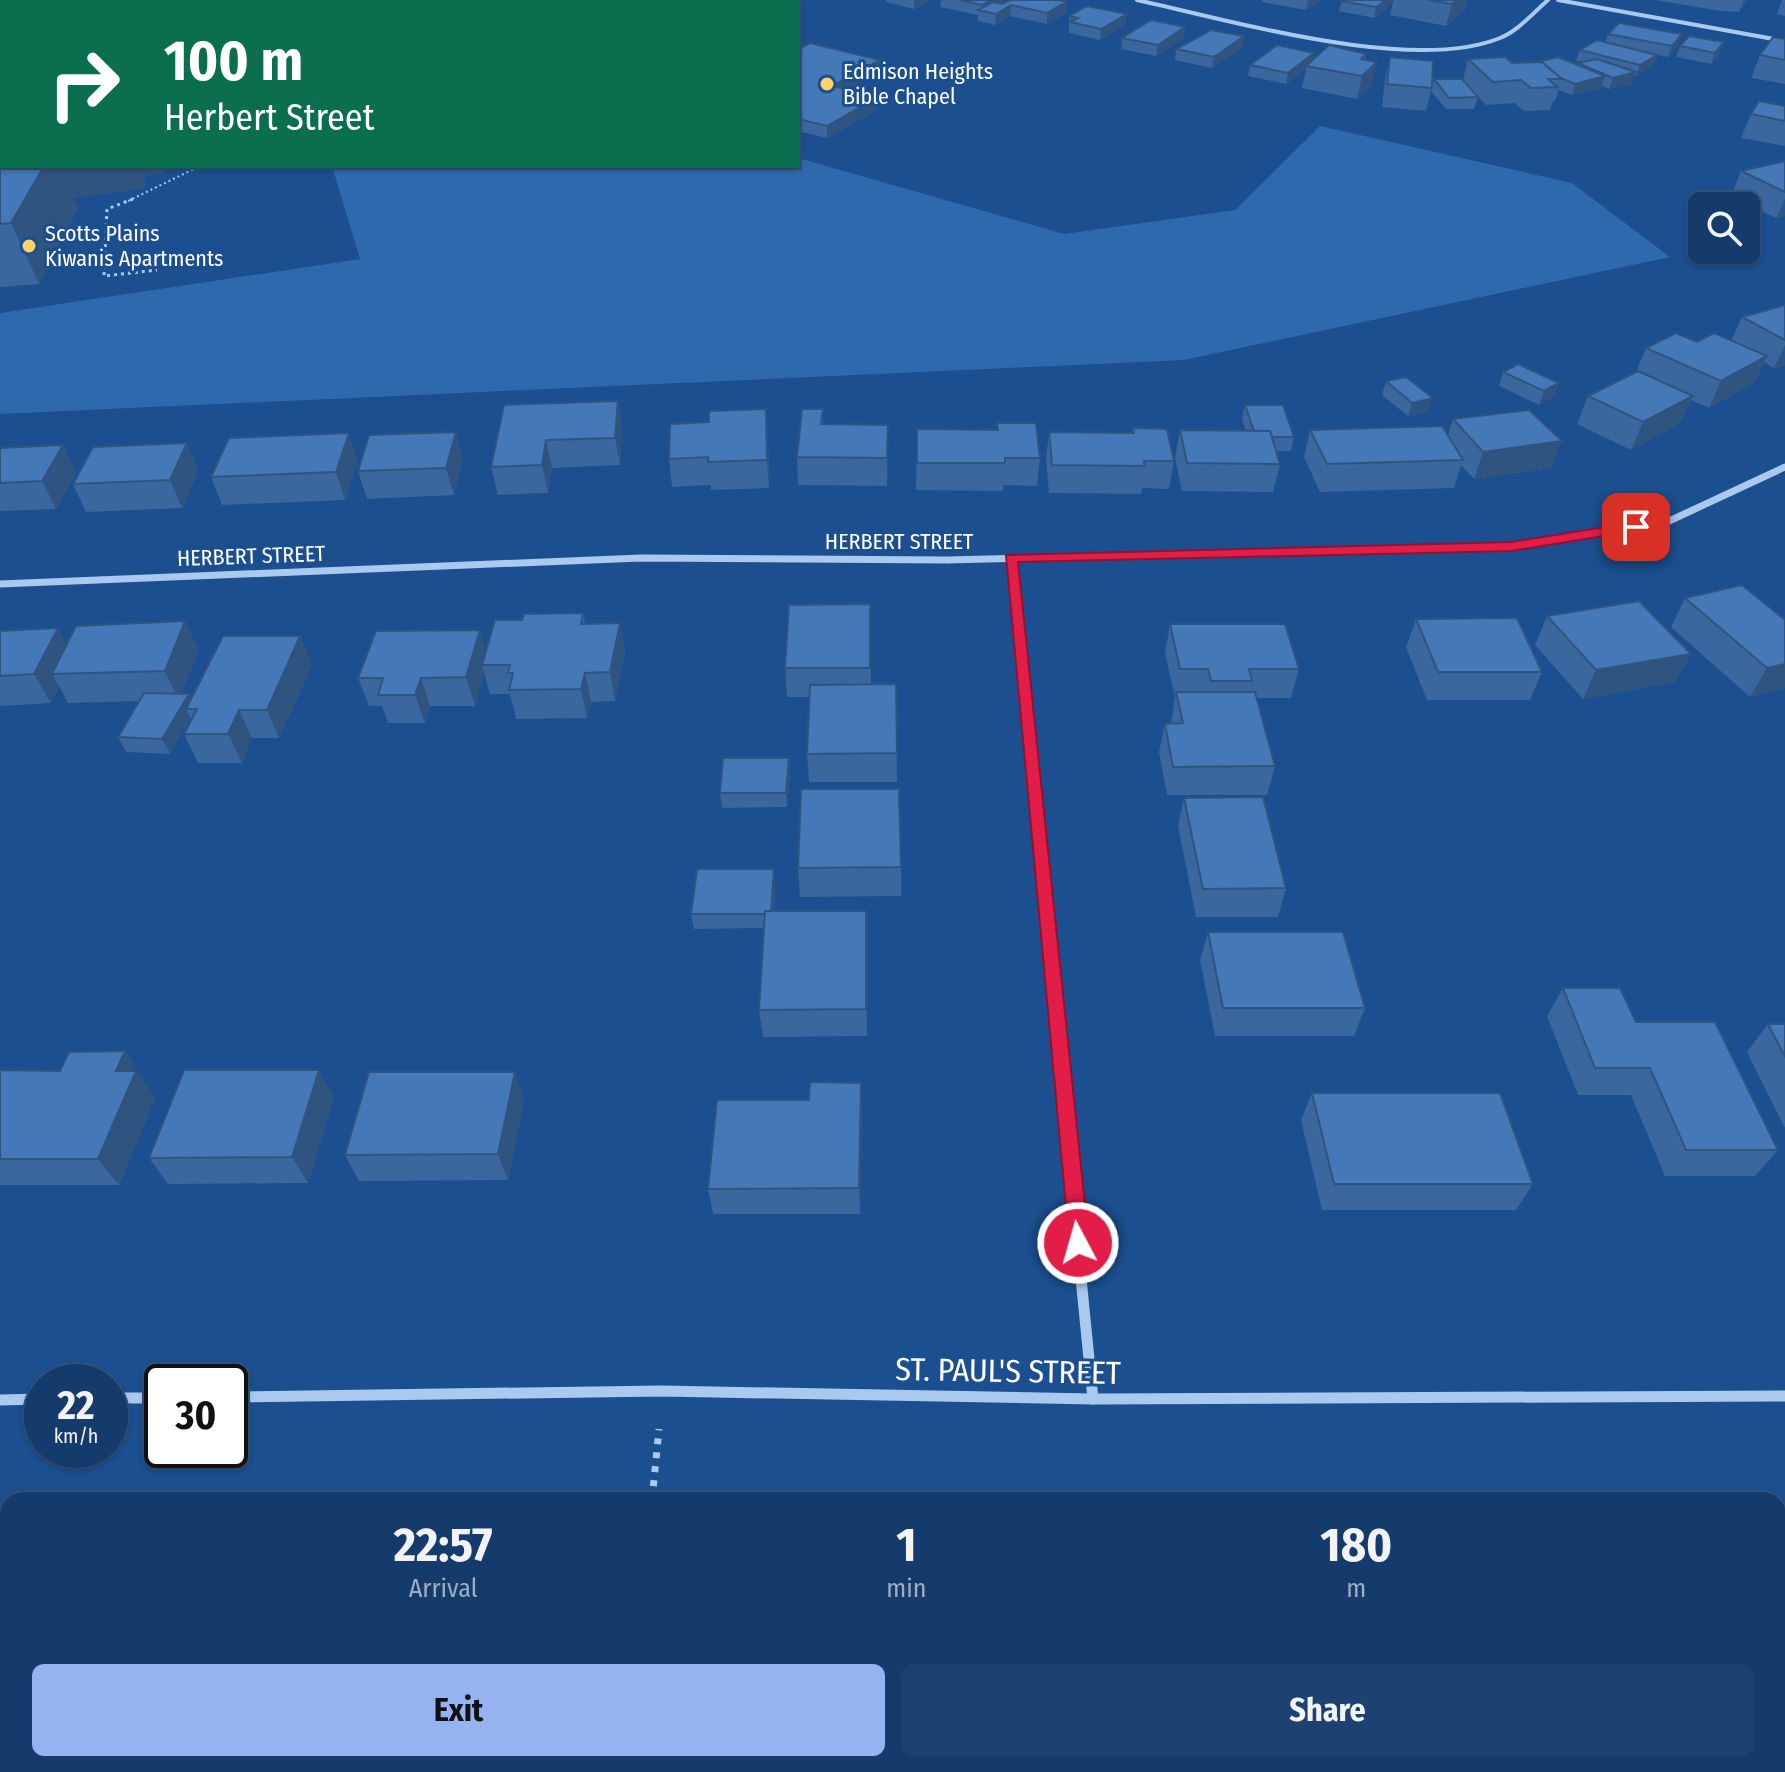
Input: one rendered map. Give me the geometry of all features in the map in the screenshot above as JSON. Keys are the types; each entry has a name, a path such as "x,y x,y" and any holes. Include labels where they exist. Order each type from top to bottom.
{"street":[{"path":"1137,0 1360,44 1443,51 1499,39 1548,0"},
{"path":"1558,0 1785,41"},
{"name":"HERBERT STREET","path":"0,584 641,558 1011,558 1511,546 1667,522 1785,467"},
{"path":"1011,558 1093,1399"},
{"name":"ST. PAUL'S STREET","path":"248,1397 662,1391 1093,1399 1785,1396"},
{"path":"0,1400 24,1399"}],"path":[{"path":"157,270 104,276 107,209 160,188 196,168"},
{"path":"653,1492 662,1391"}],"shaded area":[{"path":"1320,126 1572,183 1670,257 1184,360 0,414 0,313 360,259 333,168 800,168 800,159 1064,234 1235,210"}],"building":[{"path":"959,0 992,0 982,5"},
{"path":"1011,0 1067,2 1047,13 1011,5 996,14 978,10 993,2 1002,4"},
{"path":"1342,0 1386,0 1376,7"},
{"path":"1428,0 1457,0 1452,4"},
{"path":"1087,6 1127,14 1101,29 1070,22 1078,18 1069,16"},
{"path":"1151,20 1185,27 1158,45 1122,38"},
{"path":"1619,23 1682,34 1672,46 1608,34"},
{"path":"1211,30 1244,36 1214,57 1176,49"},
{"path":"1689,36 1724,42 1715,53 1680,46"},
{"path":"1773,37 1785,39 1785,60 1760,55"},
{"path":"1597,40 1657,55 1640,65 1580,50"},
{"name":"Edmison Heights Bible Chapel","path":"810,43 880,60 832,86 878,97 827,126 800,119 800,49"},
{"path":"1277,45 1314,53 1288,73 1250,65"},
{"path":"1329,45 1366,54 1361,59 1377,62 1362,76 1306,66"},
{"path":"1390,57 1433,61 1432,88 1387,84"},
{"path":"1505,57 1512,63 1542,62 1562,79 1548,79 1557,87 1531,88 1521,80 1493,82 1468,59"},
{"path":"1558,57 1605,76 1575,84 1561,78 1542,62 1536,62"},
{"path":"1597,59 1636,72 1613,78 1578,63"},
{"path":"1434,79 1462,79 1478,97 1449,98"},
{"path":"1759,101 1785,106 1785,121 1751,114"},
{"path":"1785,161 1785,192 1741,171"},
{"path":"0,168 43,168 11,223 0,224"},
{"path":"1785,305 1785,340 1742,317"},
{"path":"1676,333 1697,342 1714,333 1767,356 1721,381 1646,348"},
{"path":"1518,364 1559,383 1544,391 1503,372"},
{"path":"1638,371 1693,396 1643,422 1588,396"},
{"path":"1406,377 1433,398 1412,403 1386,381"},
{"path":"618,401 615,438 546,440 542,465 491,467 504,405"},
{"path":"1245,405 1283,405 1294,437 1272,437 1270,431 1254,431"},
{"path":"766,409 767,460 708,462 708,457 669,459 670,424 709,422 709,411"},
{"path":"802,409 823,409 821,424 888,425 887,458 797,457"},
{"path":"1529,410 1562,441 1483,452 1453,419"},
{"path":"997,423 1036,423 1040,458 1005,458 1005,463 917,463 917,429 998,430"},
{"path":"1442,426 1463,460 1327,464 1310,430"},
{"path":"1133,428 1167,429 1174,461 1144,461 1145,466 1052,465 1049,432 1134,433"},
{"path":"1180,430 1270,431 1280,464 1187,463"},
{"path":"456,432 446,468 358,471 369,435"},
{"path":"349,433 336,472 211,477 229,438"},
{"path":"187,443 170,480 73,484 93,447"},
{"path":"63,445 42,481 0,483 0,448"},
{"path":"1742,585 1785,620 1785,664 1767,668 1685,598"},
{"path":"1639,601 1691,654 1596,670 1547,616"},
{"path":"870,604 870,668 785,668 789,605"},
{"path":"583,613 581,624 620,623 610,672 585,673 581,689 509,690 513,673 508,673 510,665 482,665 495,620 522,620 524,614"},
{"path":"1517,618 1542,672 1438,672 1416,619"},
{"path":"185,621 165,671 52,674 76,626"},
{"path":"1170,624 1285,624 1299,669 1249,669 1252,681 1211,681 1208,669 1180,669"},
{"path":"58,628 34,674 0,676 0,631"},
{"path":"480,630 466,677 421,678 415,695 378,695 383,678 358,678 376,631"},
{"path":"223,636 300,636 267,710 239,710 228,734 184,734 197,709 186,709"},
{"path":"896,684 897,753 807,754 810,685"},
{"path":"1176,692 1255,692 1275,766 1173,767 1165,724 1183,723"},
{"path":"144,693 189,694 162,739 118,737"},
{"path":"723,758 789,758 786,793 720,793"},
{"path":"801,789 899,789 901,867 798,868"},
{"path":"1263,797 1286,888 1203,889 1184,798"},
{"path":"697,869 774,869 771,911 765,911 765,914 691,914"},
{"path":"765,911 866,911 866,1009 759,1010"},
{"path":"1208,932 1343,932 1365,1008 1223,1008"},
{"path":"1563,988 1620,988 1636,1022 1715,1022 1778,1150 1686,1150 1650,1068 1595,1068"},
{"path":"1768,1024 1785,1024 1785,1057"},
{"path":"125,1051 116,1071 136,1071 98,1159 0,1159 0,1070 60,1071 69,1052"},
{"path":"184,1070 319,1070 292,1157 149,1158"},
{"path":"369,1072 515,1072 498,1154 345,1155"},
{"path":"810,1082 861,1083 859,1188 708,1189 717,1100 809,1100"},
{"path":"1312,1093 1500,1093 1533,1184 1334,1184"}],"place":[{"name":"Edmison Heights Bible Chapel","path":"827,84"},
{"name":"Scotts Plains Kiwanis Apartments","path":"29,246"}],"route":[{"path":"1078,1243 1011,558 1511,546 1636,527"}]}
